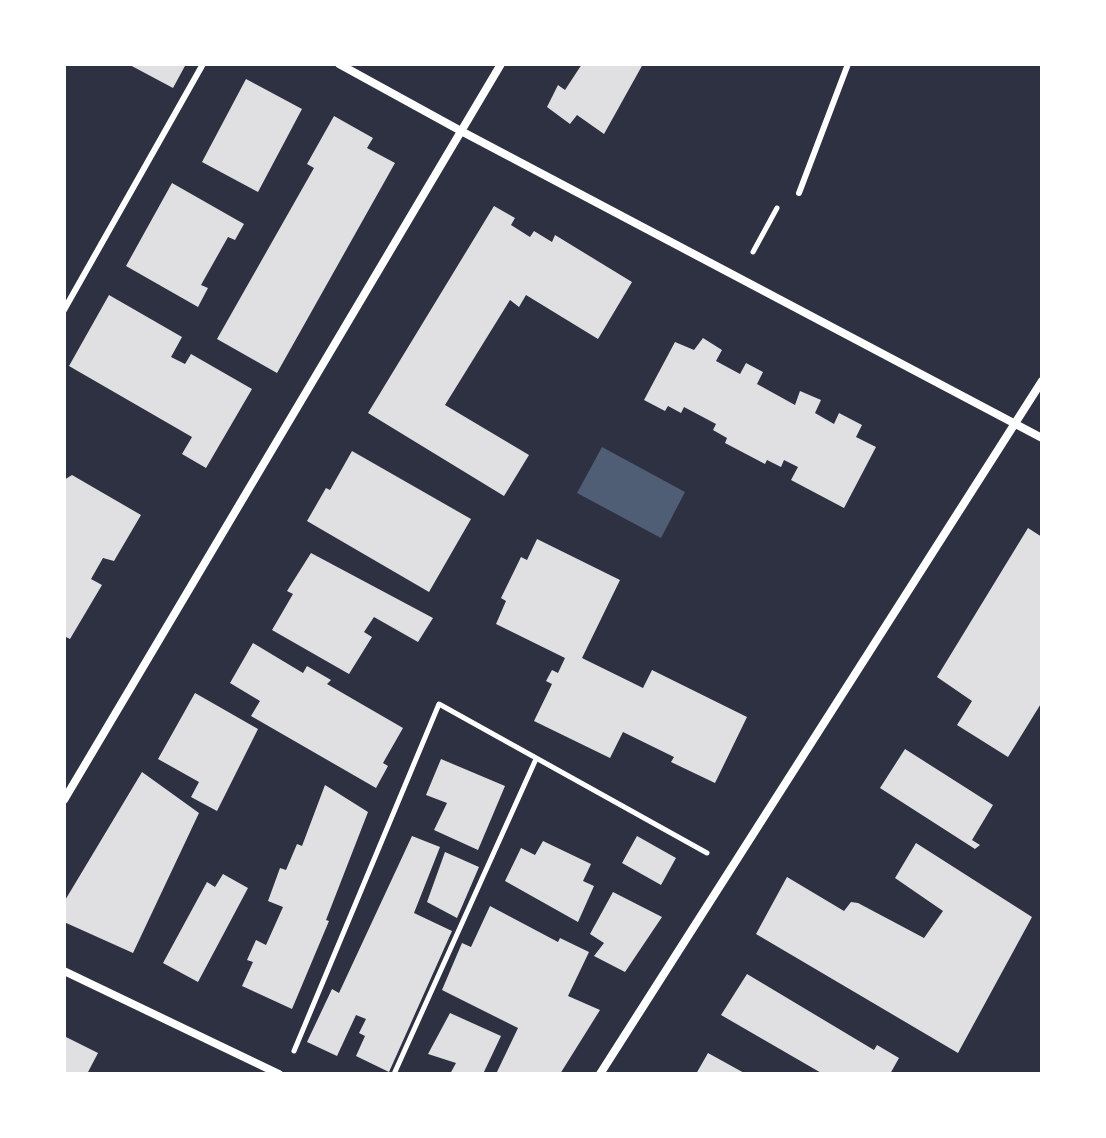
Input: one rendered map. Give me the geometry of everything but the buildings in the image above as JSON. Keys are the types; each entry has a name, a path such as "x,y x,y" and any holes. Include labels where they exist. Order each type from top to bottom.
{"street":[{"path":"339,64 1042,438"},
{"path":"64,800 501,64"},
{"path":"600,1074 1042,381"},
{"path":"64,971 279,1074"}],"lane":[{"path":"64,310 203,64"},
{"path":"799,193 848,64"}],"path":[{"path":"739,277 781,203 799,193"},
{"path":"290,1060 439,704 699,847 730,870"},
{"path":"394,1074 536,759"}],"water":[{"path":"602,447 685,492 661,538 577,493"}]}
